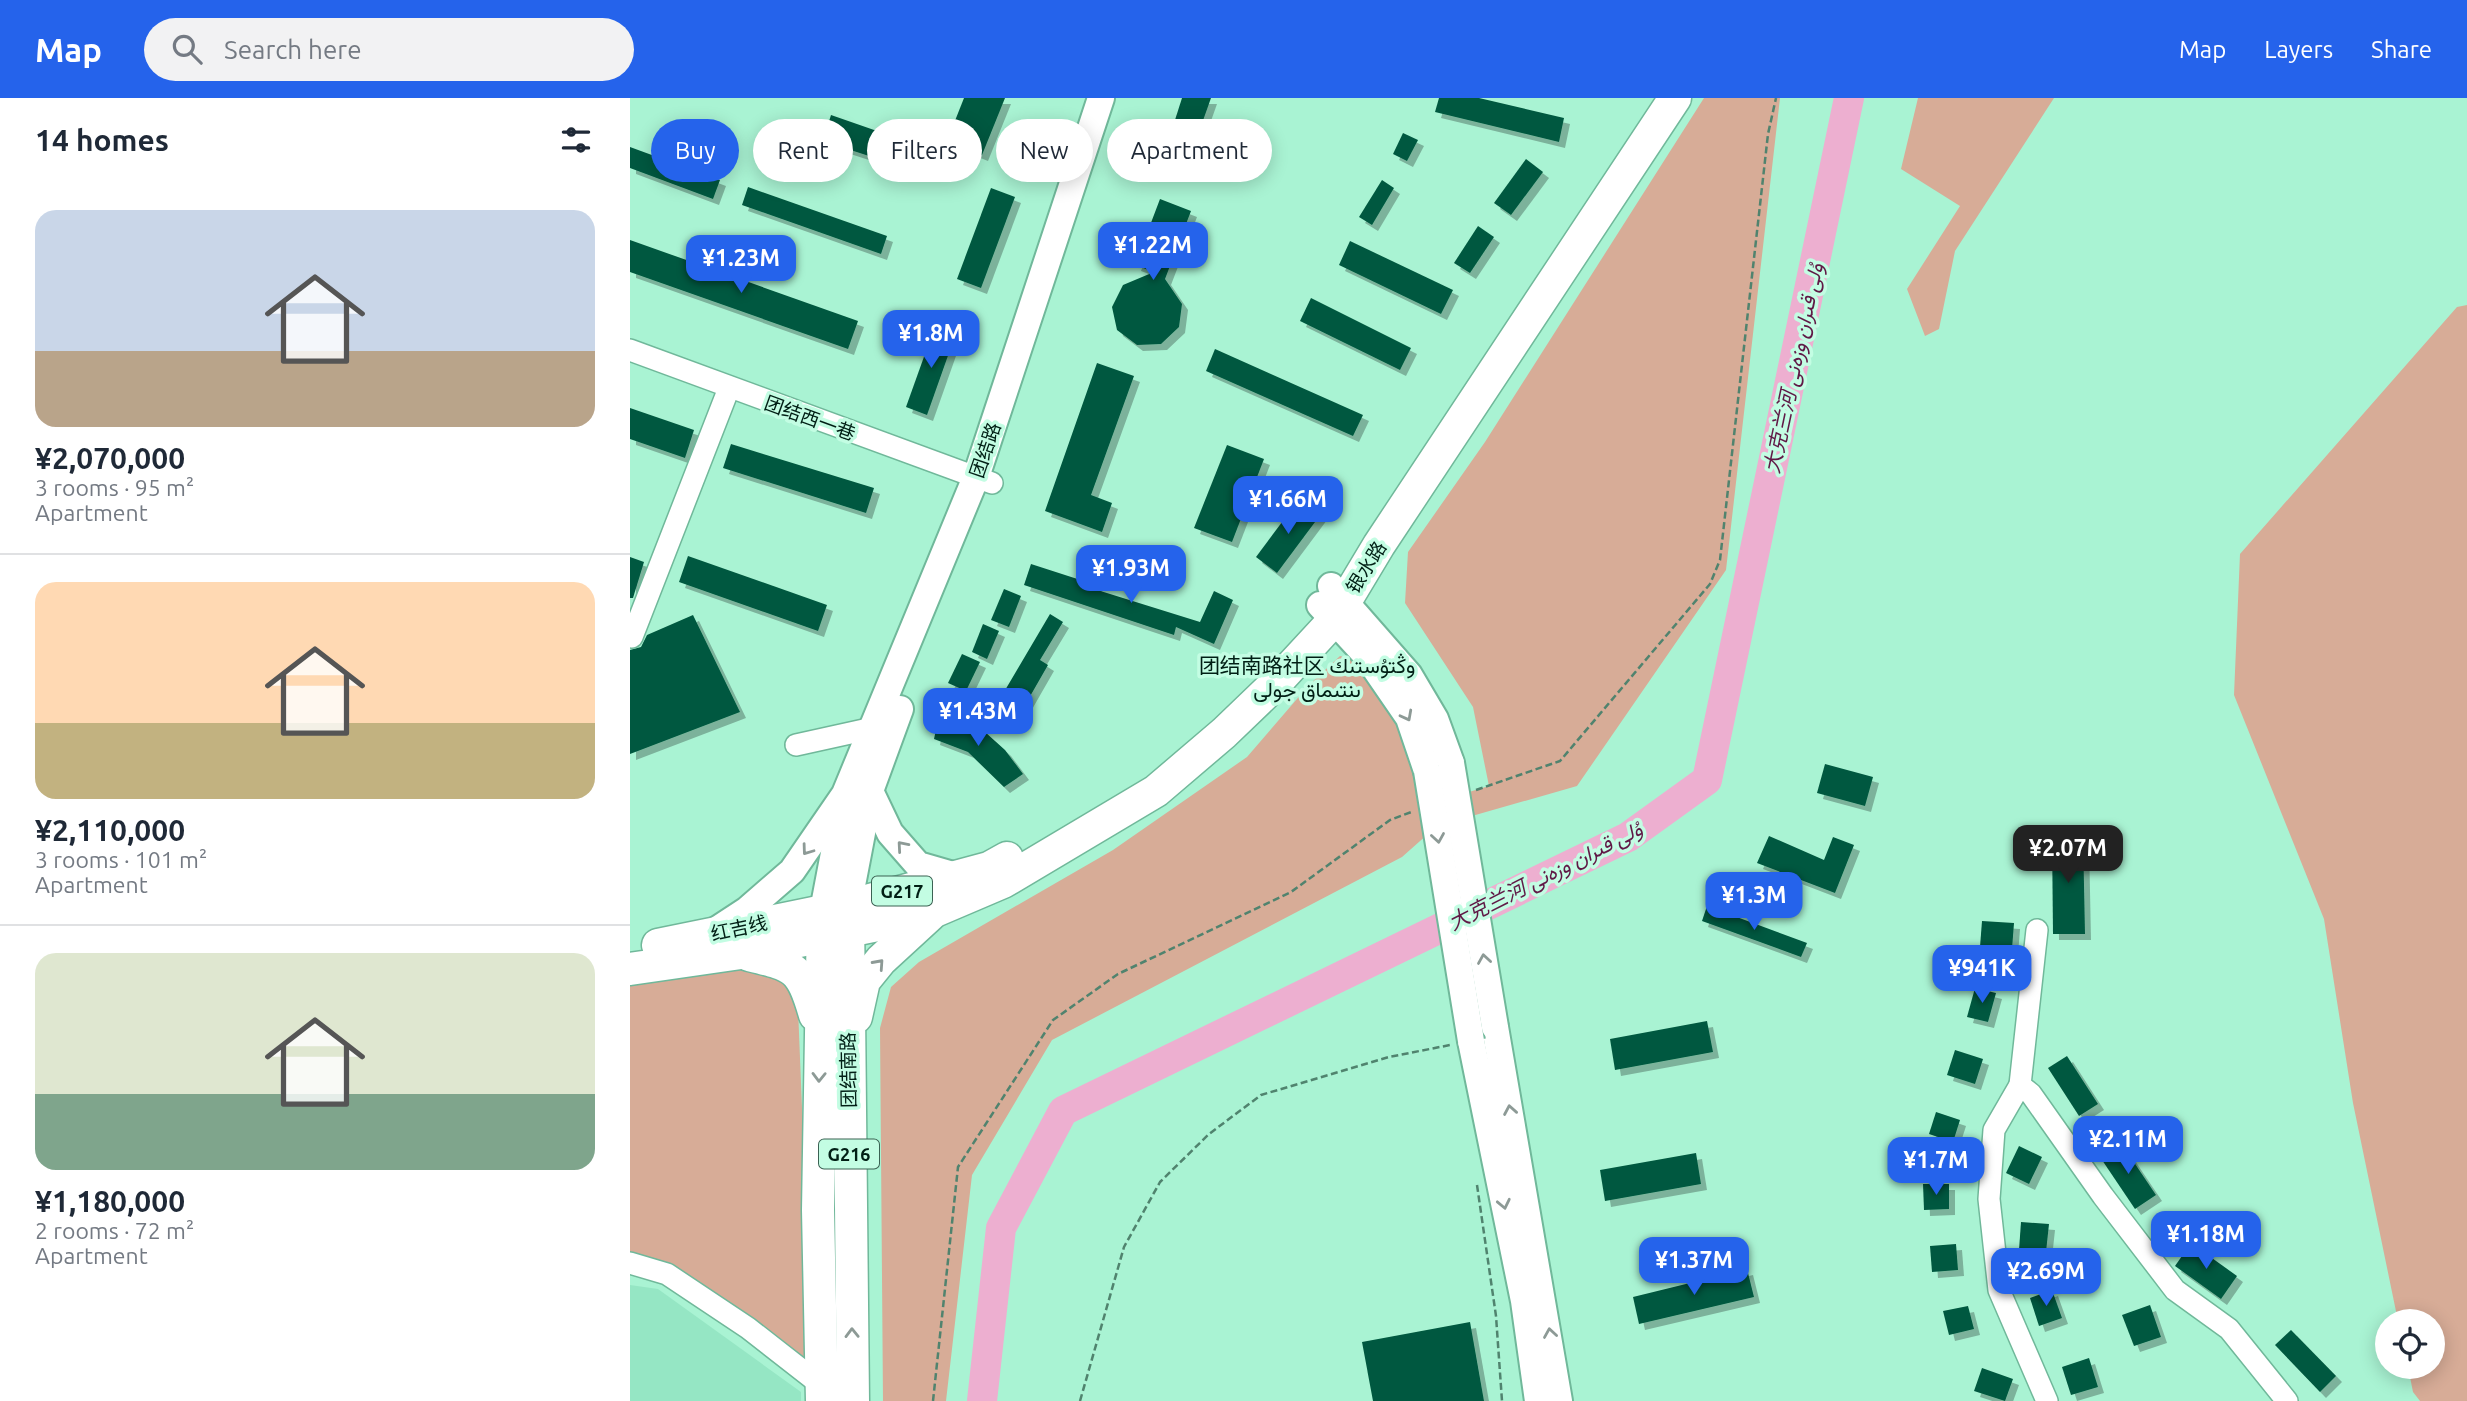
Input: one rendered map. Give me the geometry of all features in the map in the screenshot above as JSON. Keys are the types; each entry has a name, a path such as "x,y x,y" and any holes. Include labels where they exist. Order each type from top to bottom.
{"highway":[{"name":"银水路","path":"956,876 989,868 1055,834 1138,783 1218,718 1332,603 1535,271 1654,98"},
{"name":"银水路","path":"935,911 1003,882 1156,791 1275,684 1332,603 1386,534 1675,98"},
{"name":"G217","path":"835,921 956,876"},
{"name":"G217","path":"835,921 935,911"},
{"path":"848,1049 864,981 881,960 935,911"},
{"name":"红吉线","path":"630,950 710,934 835,921"},
{"name":"红吉线","path":"630,969 741,953 835,921"},
{"name":"团结南路","path":"821,1393 818,1210 820,1032 835,921"},
{"name":"团结南路","path":"835,921 848,1049 853,1401"},
{"path":"741,953 790,965 807,986 820,1032"}],"main road":[{"name":"团结路","path":"858,792 873,728 984,480 1101,98"},
{"name":"团结路","path":"858,792 891,729 984,480 1120,98"},
{"path":"1332,603 1409,675 1435,719 1471,1041 1524,1301 1538,1401"},
{"path":"1439,767 1495,1027 1559,1401"},
{"path":"858,792 918,865 956,876"},
{"path":"835,921 858,792"},
{"path":"710,934 747,910 792,871 858,792"}],"street":[{"name":"团结西一巷","path":"630,350 984,480"},
{"path":"632,637 729,388"},
{"path":"796,745 873,728"},
{"path":"2037,930 2020,1085 1994,1130 1989,1199 1999,1290 2047,1401"},
{"path":"2020,1085 2031,1094 2103,1196 2175,1290 2229,1329 2287,1401"},
{"path":"630,1263 667,1274 748,1328 821,1393"}],"path":[{"path":"1468,793 1560,761 1710,584 1720,560 1768,134 1776,98"},
{"path":"933,1401 958,1167 1053,1020 1118,974 1291,892 1390,820 1416,811"},
{"path":"1080,1401 1124,1247 1160,1182 1209,1134 1261,1095 1389,1057 1471,1041"},
{"path":"1476,1178 1496,1316 1502,1401"}],"shaded area":[{"path":"1704,98 1780,98 1726,570 1577,786 1437,826 1402,857 1052,1040 972,1175 946,1401 883,1401 880,1028 891,987 919,962 1113,850 1247,757 1309,685 1340,656 1355,659 1402,726 1426,805 1489,786 1473,707 1405,603 1408,552 1485,442"},
{"path":"1918,98 2054,98 1955,251 1939,329 1925,336 1907,289 1960,206 1901,169"},
{"path":"2467,305 2467,1401 2420,1401 2413,1392 2410,1379 2445,1379 2445,1309 2396,1309 2353,1103 2324,919 2234,695 2240,554 2457,307"},
{"path":"731,969 770,969 797,983 812,1358 799,1364 630,1257 630,981"},
{"path":"630,1285 658,1289 801,1392 801,1401 630,1401"}],"building":[{"path":"964,98 1005,98 982,155 982,119 956,119"},
{"path":"1182,98 1211,98 1204,119 1175,119"},
{"path":"1439,98 1479,98 1564,118 1559,142 1435,112"},
{"path":"853,123 867,128 867,155 853,151"},
{"path":"1403,133 1418,140 1407,161 1393,154"},
{"path":"630,147 651,155 651,176 630,168"},
{"path":"1526,159 1543,172 1511,215 1494,203"},
{"path":"1382,180 1394,188 1372,225 1359,217"},
{"path":"667,182 719,182 713,199"},
{"path":"748,187 887,236 881,254 742,205"},
{"path":"991,188 1015,197 981,288 957,279"},
{"path":"1160,199 1191,211 1165,279 1182,304 1179,327 1161,344 1137,345 1117,330 1112,307 1123,285 1154,272 1135,265"},
{"path":"1478,226 1494,237 1470,273 1454,263"},
{"path":"630,240 858,321 848,349 630,272"},
{"path":"1350,241 1453,290 1441,314 1339,265"},
{"path":"1311,298 1411,348 1400,370 1300,321"},
{"path":"935,326 956,333 927,415 906,407"},
{"path":"1215,349 1363,415 1353,436 1206,371"},
{"path":"1097,363 1134,376 1091,495 1112,503 1102,532 1045,511"},
{"path":"630,408 694,430 685,458 630,439"},
{"path":"731,444 874,488 866,513 723,468"},
{"path":"1227,445 1264,459 1232,542 1194,528"},
{"path":"1300,498 1321,514 1277,573 1256,557"},
{"path":"688,556 827,605 818,631 679,582"},
{"path":"630,557 644,562 633,598 630,598"},
{"path":"1031,564 1096,585 1094,589 1200,622 1214,591 1233,600 1214,644 1176,627 1174,635 1024,585"},
{"path":"1004,589 1021,596 1009,627 991,620"},
{"path":"1050,614 1063,622 1040,660 1048,665 1013,726 991,714"},
{"path":"693,615 740,712 630,754 630,650 641,647 647,635"},
{"path":"983,624 999,631 987,659 972,652"},
{"path":"962,654 980,662 966,691 948,683"},
{"path":"939,716 963,721 985,732 1005,750 1023,774 1004,787 968,752 934,739"},
{"path":"1825,764 1873,777 1865,806 1817,793"},
{"path":"1769,836 1824,860 1833,837 1854,845 1835,893 1757,863"},
{"path":"2052,836 2083,836 2085,934 2053,934"},
{"path":"1707,906 1807,943 1801,957 1702,921"},
{"path":"1982,921 2014,923 2012,949 1980,947"},
{"path":"1975,988 1996,993 1988,1022 1967,1017"},
{"path":"1707,1021 1713,1052 1615,1070 1610,1039"},
{"path":"1955,1050 1983,1059 1975,1084 1947,1075"},
{"path":"2067,1056 2098,1104 2079,1116 2048,1068"},
{"path":"1936,1112 1960,1120 1953,1142 1929,1134"},
{"path":"2121,1143 2156,1195 2135,1209 2100,1157"},
{"path":"2019,1146 2042,1157 2029,1184 2006,1173"},
{"path":"1696,1153 1701,1184 1605,1201 1600,1170"},
{"path":"1923,1184 1949,1184 1949,1209 1924,1210"},
{"path":"2021,1222 2049,1224 2046,1252 2019,1250"},
{"path":"2191,1243 2237,1276 2221,1299 2175,1266"},
{"path":"1956,1244 1958,1270 1932,1272 1930,1246"},
{"path":"1747,1269 1754,1297 1639,1324 1633,1297"},
{"path":"2052,1290 2062,1318 2039,1326 2030,1298"},
{"path":"2150,1305 2161,1337 2134,1346 2122,1315"},
{"path":"1968,1306 1974,1329 1949,1335 1943,1311"},
{"path":"1470,1322 1484,1401 1373,1401 1362,1342"},
{"path":"2291,1330 2336,1376 2320,1392 2275,1345"},
{"path":"2089,1358 2098,1387 2071,1395 2062,1367"},
{"path":"1982,1368 2013,1379 2005,1401 1974,1391"}],"waterway":[{"name":"大克兰河 ۇلى قىران وزەنى","path":"982,1401 1001,1228 1063,1111 1628,837 1707,780 1849,98"}],"district":[{"name":"团结南路社区 وڭتۇستىك ىنتىماق جولى","path":"1307,677"}]}
